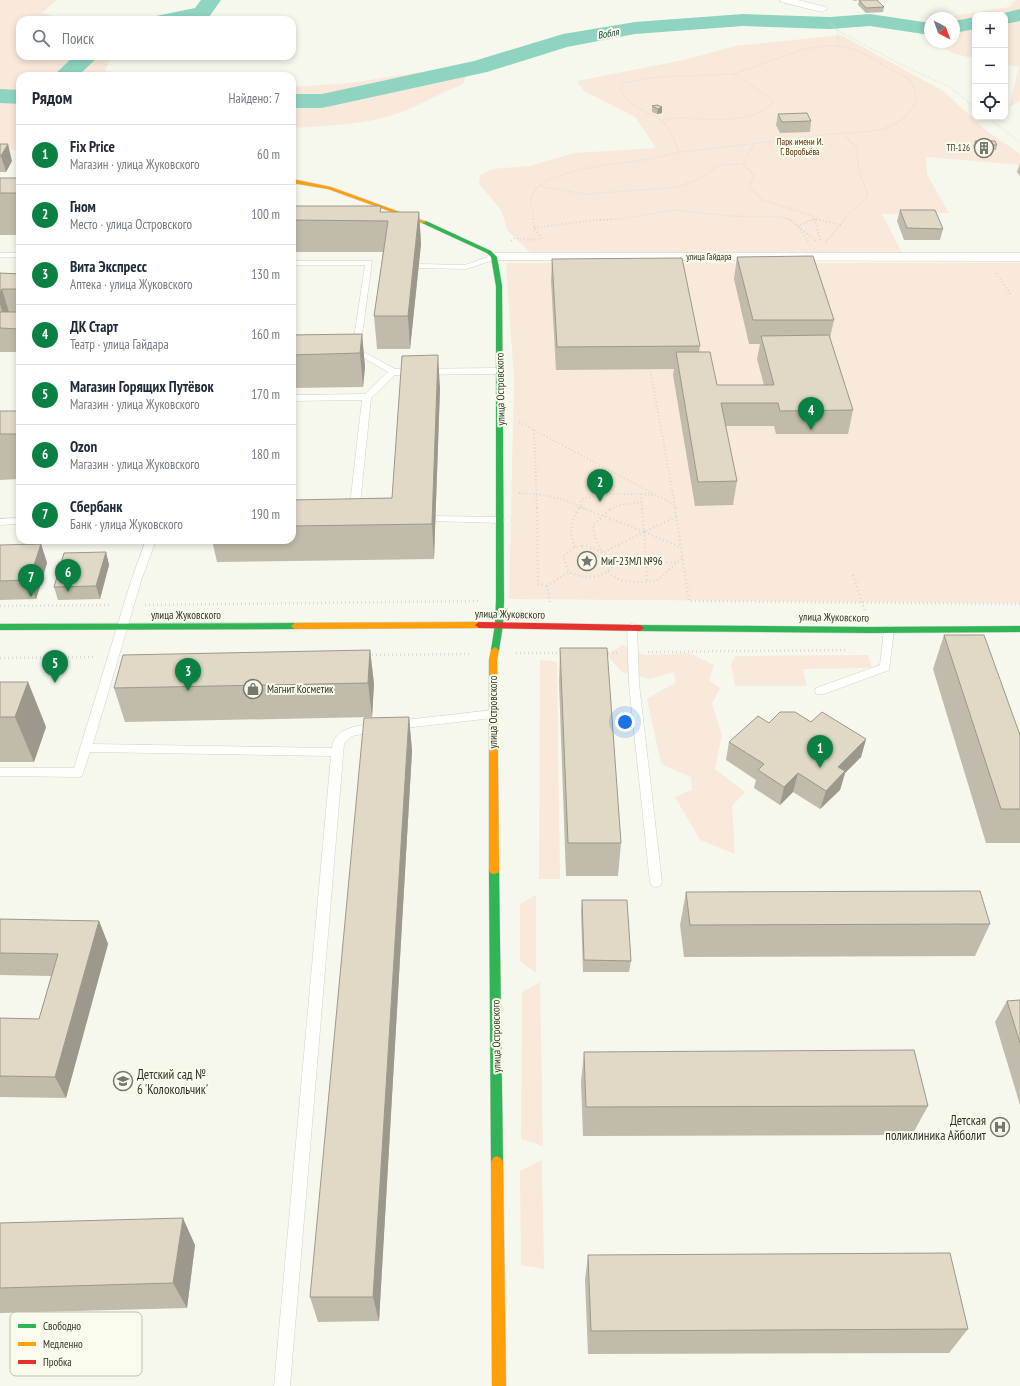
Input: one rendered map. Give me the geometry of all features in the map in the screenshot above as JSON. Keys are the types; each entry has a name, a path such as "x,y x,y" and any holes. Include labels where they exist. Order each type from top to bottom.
{"street":[{"path":"785,0 822,9"},
{"path":"296,182 323,185 391,209 452,233 489,252 494,257"},
{"name":"улица Гайдара","path":"494,257 1020,257"},
{"name":"улица Островского","path":"494,257 499,286 499,625 493,660 499,1386"},
{"name":"улица Жуковского","path":"0,628 499,625 540,627 888,630 1020,629"}],"lane":[{"path":"0,255 16,254"},
{"path":"418,266 466,267 494,257"},
{"path":"296,263 369,263 372,267 356,351 393,372 499,371"},
{"path":"353,518 366,397 393,372"},
{"path":"296,398 366,397"},
{"path":"435,519 500,520"},
{"path":"0,522 16,521"},
{"path":"0,772 78,773 136,582 150,544"},
{"path":"632,627 634,684 656,882"},
{"path":"820,691 885,667 888,630"},
{"path":"282,1386 338,742 350,732 370,728 493,714"},
{"path":"86,748 337,752"}],"path":[{"path":"827,20 837,30 902,65 952,88 972,105"},
{"path":"837,30 839,41 837,46"},
{"path":"549,240 541,240 534,228 532,196 539,186 559,175 575,170 645,160 678,152 753,145 833,134 844,135 887,128 904,118 914,108 917,99 917,89 909,79 900,73 854,49 837,46 795,52 735,74 721,73 639,79 622,83 620,88 624,99 629,105 661,120 674,139 678,152"},
{"path":"661,120 672,117 710,120 738,119 757,115 770,108 774,101 764,93 751,88 735,74"},
{"path":"991,120 1020,142"},
{"path":"822,246 841,225 850,211 861,204 868,195 858,168 857,147 844,135"},
{"path":"743,164 753,145"},
{"path":"539,186 584,194 657,190 680,186 698,180 718,165 743,164 754,175 749,188 763,200 813,216 822,246"},
{"path":"534,228 585,221 620,219 674,210 729,216 781,217 798,226 822,246"},
{"path":"798,226 814,219 841,225"},
{"path":"798,226 809,245 804,245"},
{"path":"988,257 1012,296"},
{"path":"651,374 675,506 689,601 862,604 1020,604"},
{"path":"513,419 675,506"},
{"path":"534,430 538,495 538,584 547,586 569,572"},
{"path":"575,547 570,539 569,526 580,507 582,499 608,493 629,492 656,496"},
{"path":"518,493 552,496 571,501 580,507 601,516 680,547"},
{"path":"641,493 647,581"},
{"path":"601,550 595,538 593,525 610,508 622,503 642,502"},
{"path":"604,552 676,517"},
{"path":"575,547 586,547 601,550 611,559 614,565 608,572 595,578 582,578 569,572 563,556 575,547"},
{"path":"608,572 612,578 633,582 657,581 682,558"},
{"path":"611,559 625,563 645,564 678,562"},
{"path":"853,575 866,616"},
{"path":"547,586 550,602"},
{"path":"0,606 480,601"}],"green space":[{"path":"0,0 57,0 42,13 54,16 16,16 16,60 109,60 105,71 106,72 16,72 16,150 0,148"},
{"path":"1020,0 1020,101 1009,107 1019,67 1008,65 1008,12 977,12 1009,7 1014,1"},
{"path":"972,13 972,58 956,54 944,48 960,48 960,15"},
{"name":"Парк имени И. Г. Воробьёва","path":"841,35 943,91 972,117 972,120 975,120 987,131 1020,154 1020,165 926,157 927,174 949,213 882,214 902,253 530,252 508,231 501,210 479,184 480,175 492,169 530,166 574,153 656,148 635,117 584,91 577,81 683,60 735,46"},
{"path":"445,68 466,76 463,84 400,113 354,123 296,128 296,87 350,83"},
{"path":"506,263 1020,263 1020,603 509,599 514,380"},
{"path":"622,645 644,655 689,653 714,665 709,680 720,688 712,704 722,735 715,769 745,792 732,806 735,854 700,840 675,797 692,790 691,777 661,764 647,699 676,682 674,672 651,679 622,672 607,655"},
{"path":"868,655 872,668 803,669 807,686 735,686 731,664 735,656"},
{"path":"540,660 557,662 560,879 539,879"},
{"path":"536,895 536,973 520,961 520,904"},
{"path":"540,982 543,1146 521,1139 522,992"},
{"path":"542,1160 544,1269 521,1265 520,1171"}],"building":[{"path":"859,0 877,0 884,7 866,8"},
{"path":"657,105 662,107 658,109 652,106"},
{"path":"807,113 811,121 782,122 778,114"},
{"path":"975,141 995,141 997,145 977,145"},
{"path":"0,144 8,144 1,156 0,156"},
{"path":"0,178 16,178 16,193 0,193"},
{"path":"296,206 381,206 380,212 419,212 408,316 374,316 388,221 296,220"},
{"path":"900,210 935,210 943,229 907,228"},
{"path":"813,256 834,320 753,320 737,257"},
{"path":"682,258 700,346 557,347 552,259"},
{"path":"0,273 16,274 16,289 2,289 0,292"},
{"path":"0,312 16,312 16,329 0,328"},
{"path":"362,334 360,353 296,355 296,335"},
{"path":"829,335 853,410 780,411 778,403 721,403 737,481 698,482 676,352 710,352 717,385 774,385 761,336"},
{"path":"438,355 432,524 296,526 296,500 392,498 402,356"},
{"path":"0,411 16,411 16,434 0,434"},
{"path":"41,544 29,580 0,581 0,545"},
{"path":"106,552 96,586 54,587 64,553"},
{"path":"944,635 984,635 1020,735 1020,809 1001,809"},
{"path":"560,648 607,648 621,843 568,843"},
{"path":"370,650 368,683 114,688 123,655"},
{"path":"0,682 28,682 15,717 0,717"},
{"path":"780,712 795,712 811,722 822,712 866,739 838,767 845,771 826,791 798,773 784,787 758,770 764,764 729,742 758,716 769,723"},
{"path":"409,717 373,1297 310,1297 364,718"},
{"path":"980,891 990,924 690,925 686,892"},
{"path":"582,900 627,900 631,961 584,960"},
{"path":"0,919 99,921 55,1077 0,1076 0,1018 39,1019 58,954 0,953"},
{"path":"1020,1000 1020,1043 1007,1001"},
{"path":"914,1050 928,1106 586,1107 584,1052"},
{"path":"183,1218 173,1283 0,1288 0,1223"},
{"path":"950,1253 968,1329 591,1331 588,1255"}],"waterway":[{"path":"185,16 202,13 211,0"},
{"name":"Вобля","path":"1008,17 1020,15"},
{"name":"Вобля","path":"296,101 322,101 479,67 563,41 635,28 743,20 830,23 870,20 924,28"},
{"name":"Вобля","path":"960,26 972,24"},
{"path":"69,72 83,60"},
{"name":"Вобля","path":"0,96 16,97"}],"traffic: fast":[{"path":"424,222 489,252 494,257 499,286 500,601 499,625 495,650"},
{"path":"0,627 295,626"},
{"path":"640,628 870,630 1020,629"},
{"path":"494,870 497,1162"}],"traffic: slow":[{"path":"296,182 329,188 424,222"},
{"path":"295,626 479,625"},
{"path":"494,870 493,660 495,650"},
{"path":"497,1162 499,1386"}],"traffic: jam":[{"path":"479,625 640,628"}],"place":[{"name":"ТП-126","path":"984,148"},
{"name":"ДК Старт","path":"811,430"},
{"name":"Гном","path":"600,502"},
{"name":"МиГ-23МЛ №96","path":"587,561"},
{"name":"Ozon","path":"68,592"},
{"name":"Сбербанк","path":"31,597"},
{"name":"Магазин Горящих Путёвок","path":"55,683"},
{"name":"Магнит Косметик","path":"253,689"},
{"name":"Вита Экспресс","path":"188,691"},
{"name":"Fix Price","path":"820,768"},
{"name":"Детский сад № 6 'Колокольчик'","path":"123,1081"},
{"name":"Детская поликлиника Айболит","path":"1000,1127"}]}
